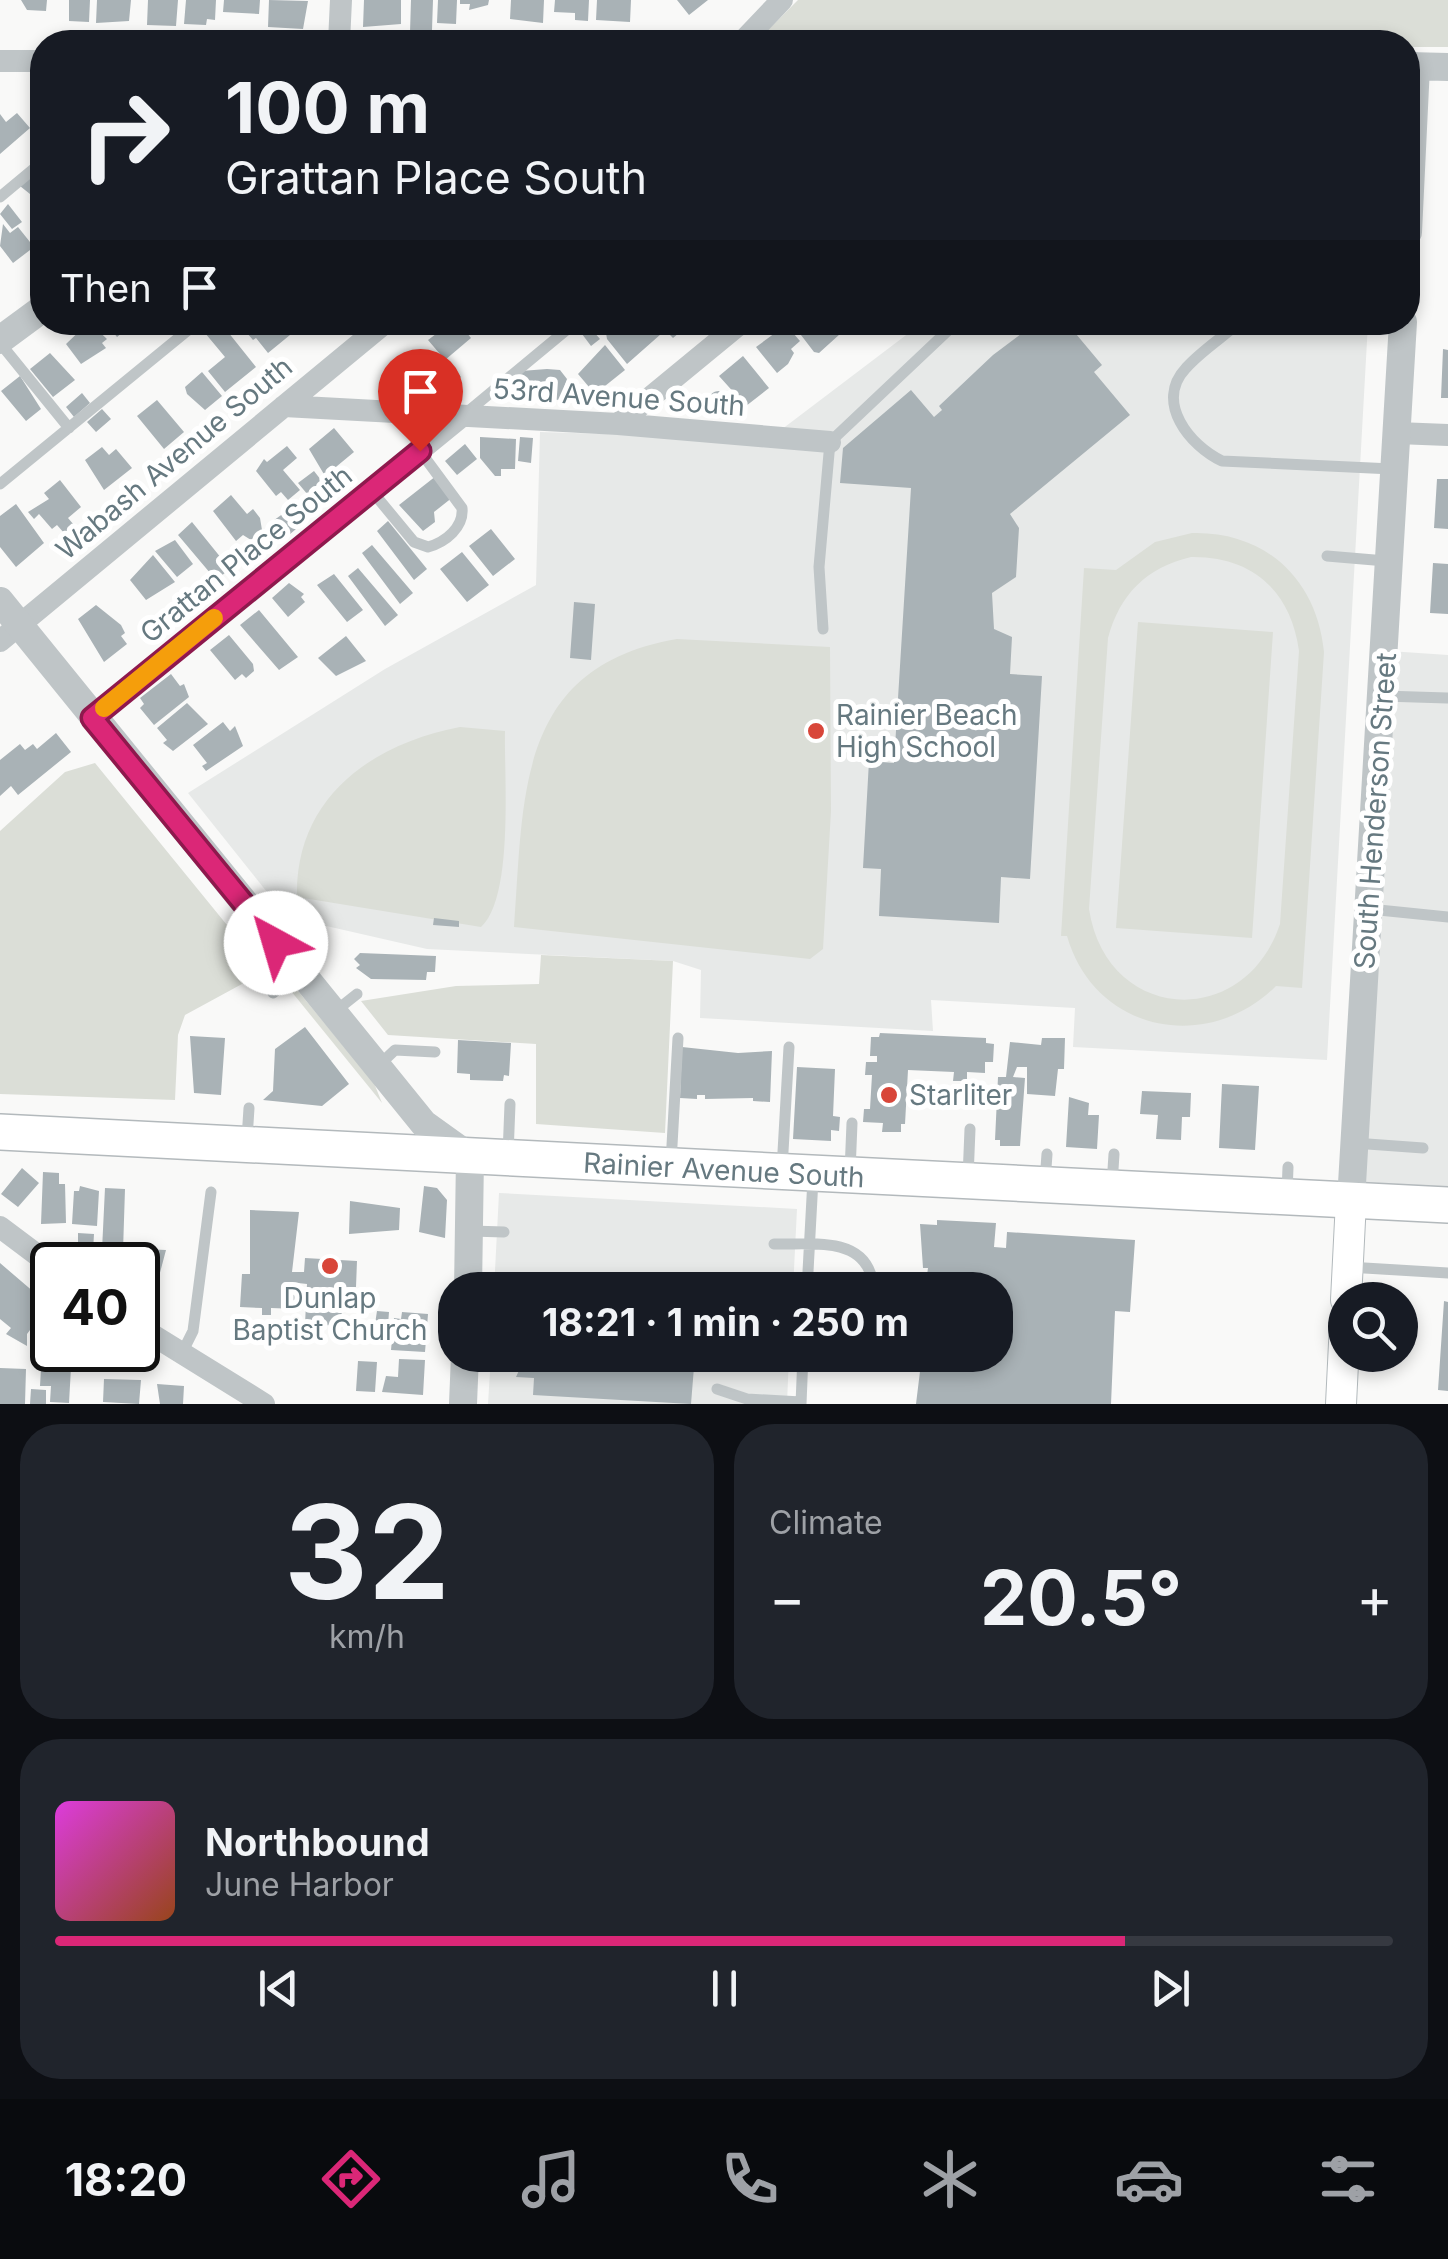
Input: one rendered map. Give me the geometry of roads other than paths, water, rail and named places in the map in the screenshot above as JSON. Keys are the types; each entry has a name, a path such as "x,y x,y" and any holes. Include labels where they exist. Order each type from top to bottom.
{"main road":[{"name":"Rainier Avenue South","path":"0,1132 968,1182 1046,1170 1112,1190 1287,1182 1351,1201 1448,1205"},
{"name":"South Henderson Street","path":"1347,1282 1351,1201"},
{"path":"1341,1404 1343,1372"}],"street":[{"path":"340,30 341,0"},
{"path":"753,30 782,0"},
{"path":"1,62 30,61"},
{"path":"1420,66 1448,66"},
{"path":"0,342 30,319"},
{"name":"Wabash Avenue South","path":"9,633 370,335"},
{"path":"618,424 726,335"},
{"name":"South Henderson Street","path":"1351,1201 1402,335"},
{"name":"53rd Avenue South","path":"284,406 618,424 830,442"},
{"name":"Grattan Place South","path":"92,718 462,416"},
{"path":"1397,432 1448,435"},
{"path":"0,601 9,633 92,718 424,1124 470,1157 469,1272"},
{"path":"0,1227 30,1250"},
{"path":"160,1341 264,1404"},
{"path":"463,1404 464,1372"}],"lane":[{"path":"0,197 30,172"},
{"path":"0,484 182,335"},
{"name":"Grattan Place South","path":"462,416 560,335"},
{"path":"823,629 819,567 830,442 943,335"},
{"path":"1224,335 1185,368 1176,386 1178,418 1200,451 1222,461 1396,469"},
{"path":"0,342 69,428"},
{"path":"371,490 414,542 428,547 442,541 459,526 462,508 420,451"},
{"path":"1327,556 1390,561"},
{"path":"1383,696 1447,698"},
{"path":"1369,910 1448,916"},
{"path":"274,993 300,971"},
{"path":"333,1013 357,994"},
{"path":"671,1168 678,1038"},
{"path":"789,1048 798,1174 809,1245 808,1272"},
{"path":"377,1066 395,1050 435,1052"},
{"path":"507,1159 510,1104"},
{"path":"247,1145 249,1108"},
{"path":"850,1176 852,1123"},
{"path":"968,1182 970,1129"},
{"path":"1354,1143 1423,1148"},
{"path":"1112,1190 1114,1154"},
{"path":"180,1354 193,1331 210,1192"},
{"path":"470,1231 504,1232"},
{"path":"774,1244 858,1252 869,1272"},
{"path":"1348,1267 1448,1273"},
{"path":"717,1390 747,1399 801,1403 803,1372"}],"place":[{"name":"Rainier Beach High School","path":"816,731"},
{"name":"Starliter","path":"889,1095"},
{"name":"Dunlap Baptist Church","path":"330,1266"}]}
